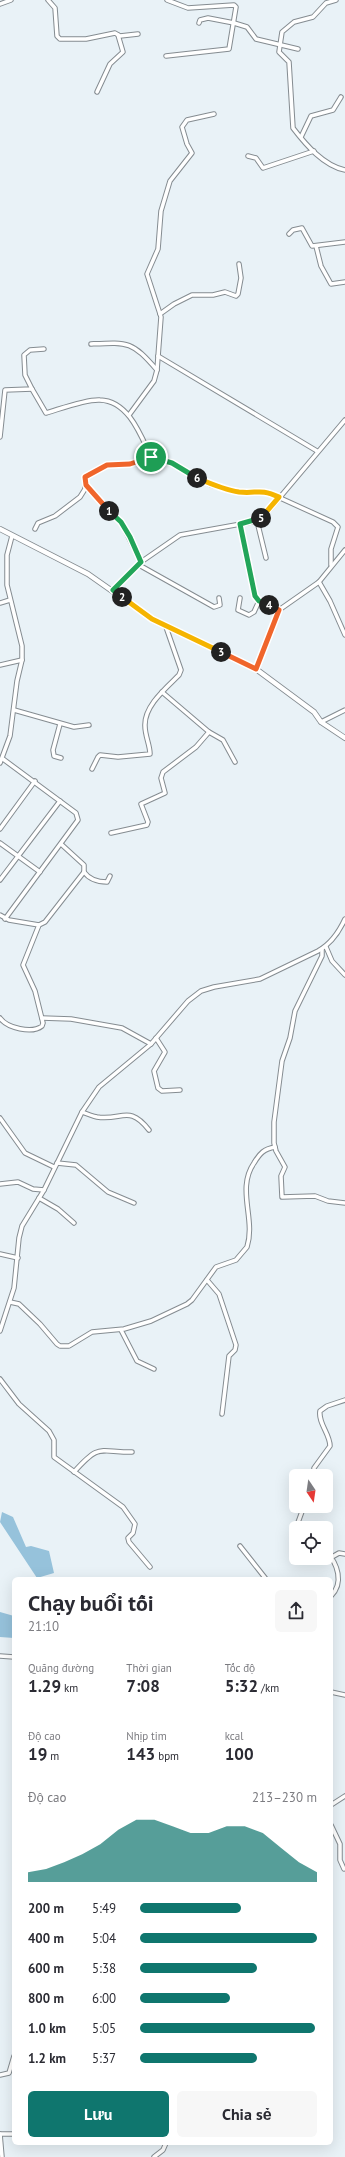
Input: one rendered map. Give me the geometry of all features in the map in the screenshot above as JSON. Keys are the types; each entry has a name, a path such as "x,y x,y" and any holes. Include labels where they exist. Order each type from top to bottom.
{"street":[{"path":"0,4 11,0"},
{"path":"48,0 55,8 58,38 86,39 113,33 120,36 138,34"},
{"path":"166,56 229,49 234,22 235,6 188,8 167,0"},
{"path":"336,0 326,2 313,17 292,23 280,33 280,54 289,62 293,128 324,161 334,168 345,170"},
{"path":"199,23 200,20 208,18 234,22 247,27 253,37 298,49"},
{"path":"96,92 110,64 123,52 118,35"},
{"path":"301,137 311,116 333,110 341,98"},
{"path":"129,415 154,381 157,370 160,314 147,274 158,249 161,235 161,211 170,181 192,152 187,144 182,127 187,120 214,114"},
{"path":"248,156 256,158 263,168 314,151"},
{"path":"289,234 293,230 302,228 306,234 310,246 345,242"},
{"path":"316,246 321,266 331,284 345,282"},
{"path":"160,314 174,304 192,295 213,295 225,292 236,296 238,294 241,278 239,264"},
{"path":"91,344 114,343 133,346 140,351 157,370"},
{"path":"44,349 30,350 24,355 25,375 46,413 99,400 116,405 129,415 151,457"},
{"path":"158,356 318,451"},
{"path":"0,390 32,389"},
{"path":"0,437 5,390"},
{"path":"113,590 140,564 180,535 256,521 265,515 345,420"},
{"path":"35,528 38,523 55,516 78,499 86,485 85,477 98,468 107,465 133,464 151,457 172,463 191,475 217,487 239,492 263,491 279,497 337,525 338,530 330,553 331,565"},
{"path":"86,485 112,515 121,522 130,537 140,564 214,607 220,605 219,598"},
{"path":"256,521 266,558"},
{"path":"240,524 254,591 259,601 279,610"},
{"path":"0,529 72,565 113,590 146,615 166,627 256,669 314,712 321,722 345,738"},
{"path":"0,763 3,759 10,736 22,660 22,646 7,585 6,565 12,536"},
{"path":"256,669 279,610 319,582 331,565 345,550"},
{"path":"319,582 330,601 345,635"},
{"path":"240,598 238,610 249,615 254,612 259,601"},
{"path":"0,603 10,600"},
{"path":"92,769 100,755 118,757 150,754 145,726 149,709 162,692 179,675 181,670 166,627"},
{"path":"0,665 22,660"},
{"path":"162,692 209,732 219,737 226,743 235,762"},
{"path":"14,710 74,727 89,726"},
{"path":"321,722 345,710"},
{"path":"60,724 53,750 54,756 60,758"},
{"path":"111,833 147,825 148,822 141,804 165,792 161,778 163,772 196,747 209,732"},
{"path":"3,759 35,781 78,817 78,820 6,919"},
{"path":"0,829 35,781"},
{"path":"0,880 60,801"},
{"path":"0,843 40,872"},
{"path":"0,916 6,919 39,925 45,922 84,872 84,865 61,844"},
{"path":"84,872 89,877 100,882 107,882 110,876"},
{"path":"0,1331 10,1302 15,1281 22,1226 44,1190 56,1162 82,1112 99,1087 151,1044 188,1001 201,991 214,987 260,979 324,948 338,932 345,919"},
{"path":"0,1018 9,1026 37,1029 42,1026 42,1018 35,990 23,965 39,925"},
{"path":"324,948 332,961 345,975"},
{"path":"324,948 322,956 295,1010 290,1038 282,1062 274,1122 275,1147 285,1167 281,1176 282,1197 312,1196 328,1202 345,1203"},
{"path":"42,1018 71,1019 122,1028 151,1044"},
{"path":"156,1038 165,1052 154,1071 158,1088 162,1091 180,1090"},
{"path":"82,1112 100,1117 134,1115 141,1120 149,1130"},
{"path":"0,1118 25,1153 54,1167"},
{"path":"10,1302 19,1304 60,1346 74,1344 92,1332 121,1330 151,1321 187,1304 219,1265 236,1260 247,1247 248,1209 245,1190 247,1174 261,1152 275,1147"},
{"path":"56,1162 76,1165 108,1192 134,1202"},
{"path":"0,1184 18,1182 33,1189 44,1190"},
{"path":"39,1198 58,1209 74,1223"},
{"path":"0,1254 18,1258"},
{"path":"207,1280 220,1294 236,1345 235,1350 229,1356 222,1414"},
{"path":"121,1330 137,1361 154,1369"},
{"path":"0,1379 19,1404 49,1431 54,1440 54,1456 123,1507 131,1515 136,1526 133,1533 128,1538 128,1542 150,1567"},
{"path":"314,1469 330,1446 329,1437 320,1418 320,1411 327,1406 345,1400"},
{"path":"74,1472 92,1453 96,1451 109,1450 132,1452"},
{"path":"240,1546 264,1577"},
{"path":"333,1557 339,1554 345,1554"},
{"path":"333,1560 339,1577 338,1588 333,1594"},
{"path":"0,1656 12,1656"},
{"path":"333,1692 345,1695"},
{"path":"333,1803 345,1796"},
{"path":"333,1829 340,1844 340,1860 344,1869"},
{"path":"0,2075 9,2073 12,2063"},
{"path":"2,2157 0,2134 12,2134"},
{"path":"154,2157 163,2150 165,2145"}],"water":[{"path":"2,1512 13,1517 26,1547 31,1546 49,1551 54,1573 36,1577 0,1522"},
{"path":"0,1612 12,1615 12,1638 0,1637"}],"route":[{"path":"151,457 160,458 172,463 187,473 217,487 239,492 263,491 279,497 269,511 261,518 256,521 240,524 255,596 259,601 279,610 256,669 166,627 146,615 113,590 141,562 130,537 121,522 112,515 86,485 84,479 87,475 98,468 110,464 116,466 136,463 151,457"}]}
